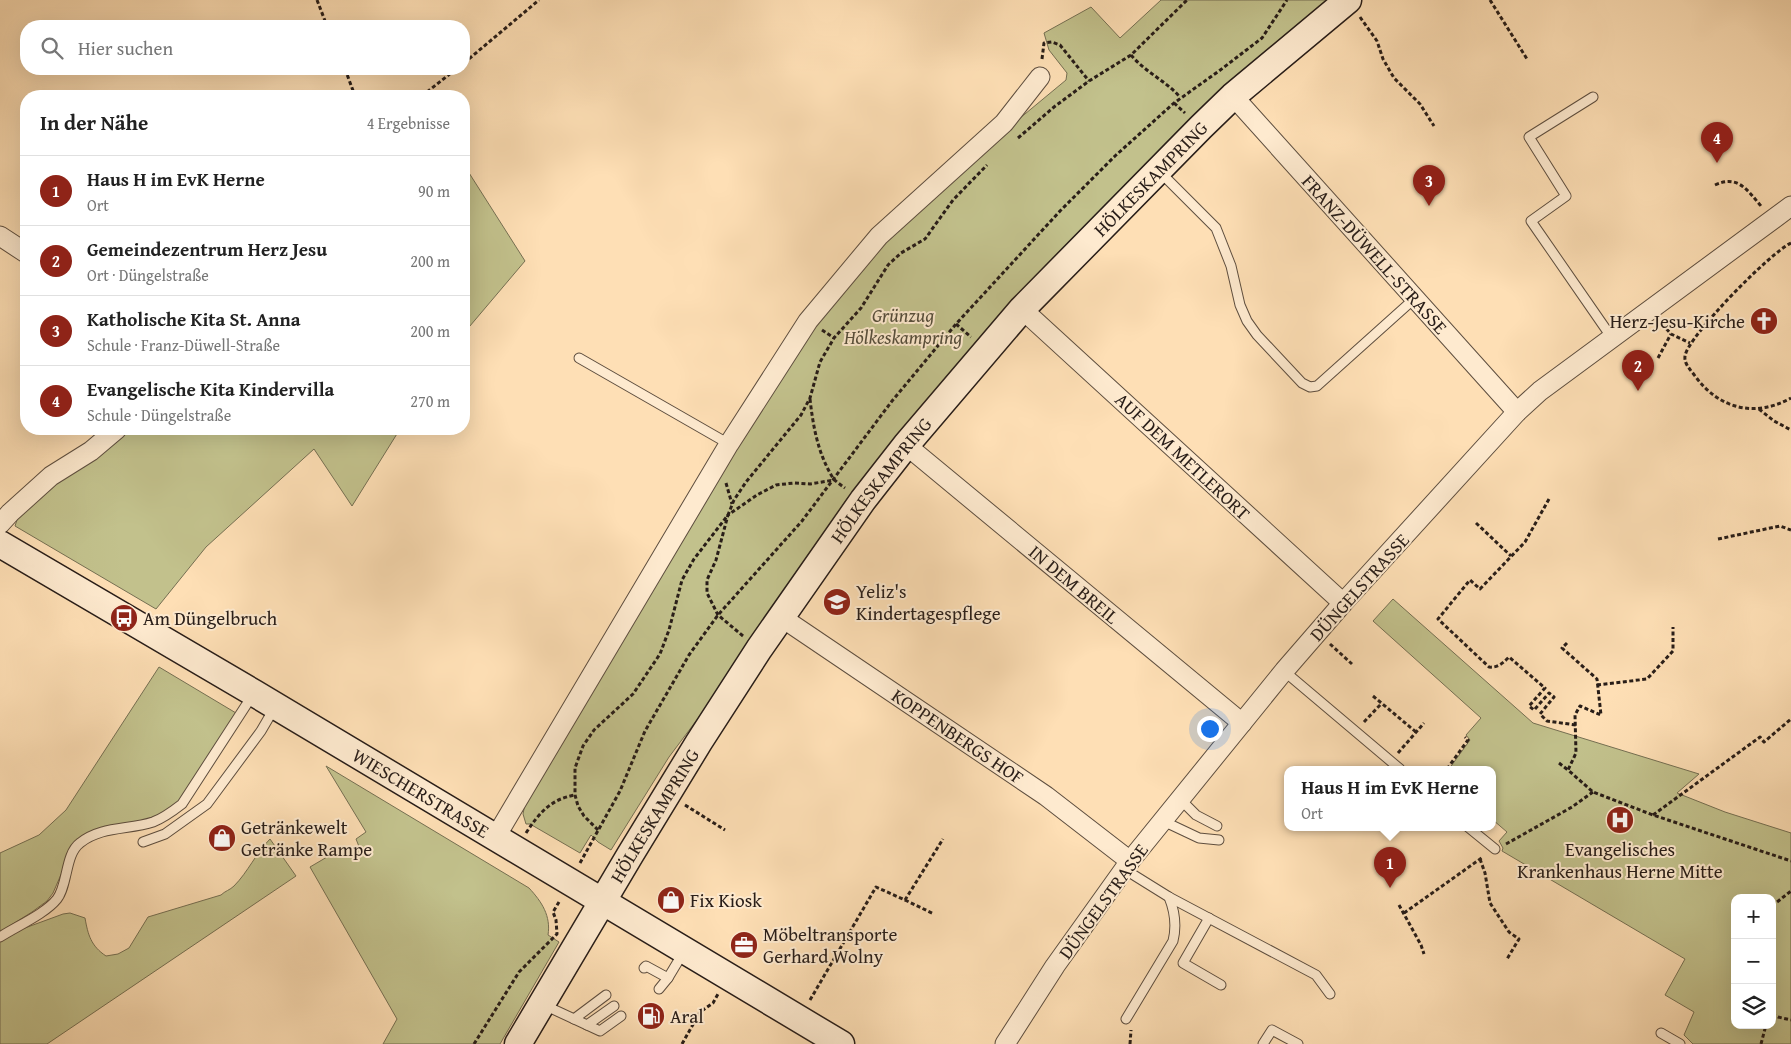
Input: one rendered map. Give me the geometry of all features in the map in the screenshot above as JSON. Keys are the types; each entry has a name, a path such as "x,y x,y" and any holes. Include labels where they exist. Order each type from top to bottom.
{"street":[{"name":"HÖLKESKAMPRING","path":"518,1044 699,742 781,617 863,500 906,445 1022,308 1158,170 1233,96 1348,0"},
{"path":"505,844 729,444 808,321 879,236 1004,123 1040,78"},
{"name":"FRANZ-DÜWELL-STRASSE","path":"1233,96 1517,412"},
{"name":"DÜNGELSTRASSE","path":"1005,1044 1055,966 1127,865 1180,799 1284,671 1343,603 1517,412 1540,391 1791,206"},
{"path":"0,236 20,248"},
{"name":"AUF DEM METLERORT","path":"1022,308 1343,603"},
{"path":"0,524 51,476 91,450 110,435"},
{"name":"IN DEM BREIL","path":"906,445 1242,723"},
{"name":"WIESCHERSTRASSE","path":"0,544 254,693 841,1044"},
{"name":"KOPPENBERGS HOF","path":"781,617 1046,796 1127,865"}],"lane":[{"path":"1594,96 1529,137 1566,196 1531,220 1612,338"},
{"path":"1158,170 1216,228 1231,266 1240,305 1247,321 1257,335 1302,383 1310,387 1317,386 1414,299"},
{"path":"579,358 729,444"},
{"path":"1284,671 1397,766"},
{"path":"0,937 43,911 58,898 72,855 78,845 87,838 97,833 152,822 166,816 182,804 254,693"},
{"path":"143,842 165,834 207,804 261,731 276,707"},
{"path":"1180,799 1196,815 1217,826"},
{"path":"1163,821 1199,838 1219,840"},
{"path":"1473,831 1495,849"},
{"path":"1127,865 1169,896 1316,976 1330,994"},
{"path":"1126,1019 1173,941 1176,930 1169,896"},
{"path":"1210,918 1183,963 1221,985"},
{"path":"659,989 668,978 684,950"},
{"path":"644,968 646,966 655,976 668,978"},
{"path":"574,1019 606,995"},
{"path":"541,1004 600,1031 621,1016"},
{"path":"587,1025 614,1006"},
{"path":"1264,1044 1272,1030 1298,1044"},
{"path":"1662,1033 1680,1044"}],"path":[{"path":"317,0 325,20"},
{"path":"470,57 539,0"},
{"path":"1015,140 1054,107 1131,55 1187,0"},
{"path":"1348,0 1377,40 1382,59 1394,78 1420,104 1434,126"},
{"path":"1490,0 1527,59"},
{"path":"1040,78 1044,43 1052,42 1060,45 1090,81"},
{"path":"1131,55 1138,64 1172,87 1180,97"},
{"path":"347,75 353,90"},
{"path":"430,90 448,75"},
{"path":"1174,102 1191,118"},
{"path":"749,641 718,615 707,593 707,580 716,560 734,500 746,482 792,426 810,398 820,362 826,349 861,308 888,264 901,253 925,239 954,200 989,164"},
{"path":"1715,185 1736,182 1744,186 1772,221"},
{"path":"1791,244 1768,260 1750,277 1702,328 1690,344 1685,356 1686,364 1697,379 1715,396 1729,405 1759,410 1777,406 1791,398"},
{"path":"1651,310 1671,334 1690,344"},
{"path":"956,324 977,343"},
{"path":"1658,358 1671,334"},
{"path":"598,830 584,816 578,806 575,795 575,768 583,746 594,730 633,694 660,654 669,630 682,580 694,559 728,515 762,492 776,485 810,484 834,480 816,438 810,398"},
{"path":"1759,410 1791,430"},
{"path":"1548,499 1525,542 1480,589 1470,580 1438,619 1489,667 1494,668 1501,665 1510,657 1545,688 1529,706 1534,710 1549,692 1554,697 1540,714 1547,720 1576,725"},
{"path":"1476,523 1511,556"},
{"path":"1718,539 1780,526 1791,530"},
{"path":"1597,685 1647,679 1672,651 1673,627"},
{"path":"1318,633 1352,664"},
{"path":"1567,643 1562,648 1597,679 1601,715 1580,706 1575,715 1576,753 1568,770"},
{"path":"1373,696 1416,732"},
{"path":"1355,731 1381,704"},
{"path":"1654,815 1760,737 1764,742 1791,719"},
{"path":"1391,761 1424,723"},
{"path":"1449,766 1468,740 1465,736"},
{"path":"1559,763 1593,792 1654,815 1791,861"},
{"path":"1404,913 1495,849 1572,808 1593,792"},
{"path":"667,794 725,830"},
{"path":"505,844 544,808 563,798 575,795"},
{"path":"905,900 943,839"},
{"path":"1480,859 1485,873 1490,903 1509,932 1519,939 1507,958"},
{"path":"799,1019 876,887 934,914"},
{"path":"1776,903 1791,891"},
{"path":"474,1044 518,972 557,934 556,920 553,912 558,902"},
{"path":"1399,905 1424,954"},
{"path":"682,1044 700,1012 713,1002 728,976"},
{"path":"1776,1017 1791,1020"},
{"path":"1760,1044 1765,1029"}],"green space":[{"name":"Grünzug Hölkeskampring","path":"1161,0 1331,0 1188,121 869,472 846,500 702,713 669,757 611,850 591,835 580,853 530,824 526,824 523,814 525,804 751,425 801,346 821,319 878,249 961,167 1066,80 1067,73 1049,50 1044,33 1091,7 1120,38"},
{"path":"470,174 525,261 470,326"},
{"path":"120,435 396,435 352,506 314,449 206,547 156,609 15,526 18,517 53,484"},
{"path":"1393,599 1533,723 1699,774 1677,793 1725,812 1791,833 1791,1044 1693,1044 1684,1035 1694,1012 1665,995 1685,959 1502,851 1503,848 1499,841 1507,832 1496,823 1496,766 1451,766 1470,740 1466,735 1481,718 1373,621"},
{"path":"159,667 236,713 179,801 166,812 145,820 86,834 63,870 53,893 47,901 0,932 0,853 39,835 66,810"},
{"path":"326,766 529,888 542,904 547,915 548,935 559,942 500,1044 383,1044 397,1019 310,867 344,847 348,855 360,849 356,839 366,832"},
{"path":"270,839 296,876 47,1044 0,1044 0,940 14,932 70,913 85,918 91,940 101,952 106,956 118,954 129,948 148,917 221,895 232,887 244,875 260,850"}],"place":[{"name":"Evangelische Kita Kindervilla","path":"1717,163"},
{"name":"Katholische Kita St. Anna","path":"1429,206"},
{"name":"Herz-Jesu-Kirche","path":"1764,321"},
{"name":"Gemeindezentrum Herz Jesu","path":"1638,391"},
{"name":"Yeliz's Kindertagespflege","path":"837,602"},
{"name":"Am Düngelbruch","path":"124,618"},
{"name":"Evangelisches Krankenhaus Herne Mitte","path":"1620,820"},
{"name":"Getränkewelt Getränke Rampe","path":"222,838"},
{"name":"Haus H im EvK Herne","path":"1390,888"},
{"name":"Fix Kiosk","path":"671,900"},
{"name":"Möbeltransporte Gerhard Wolny","path":"744,945"},
{"name":"Aral","path":"651,1016"}]}
